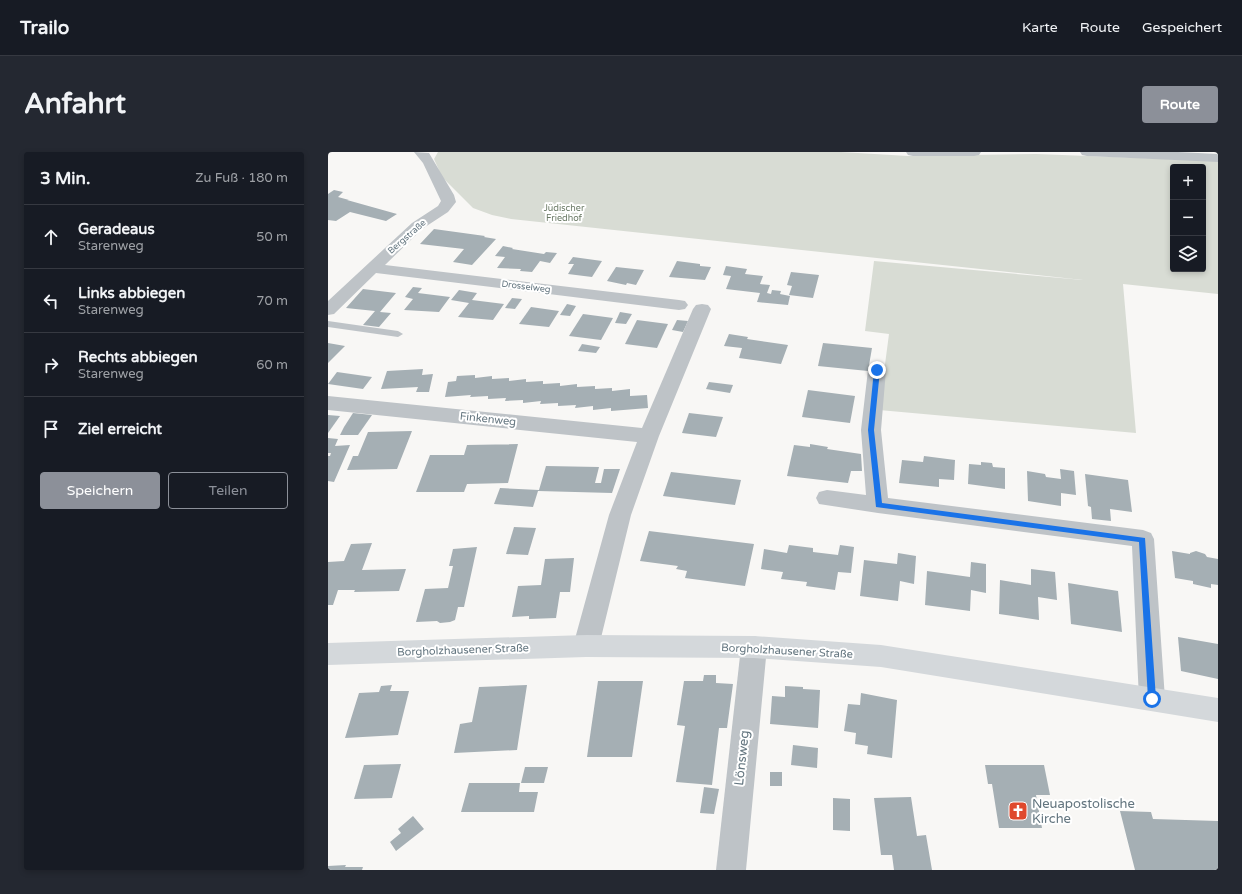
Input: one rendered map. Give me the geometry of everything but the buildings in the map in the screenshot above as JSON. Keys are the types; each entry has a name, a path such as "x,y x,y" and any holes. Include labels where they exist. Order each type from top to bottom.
{"main road":[{"name":"Borgholzhausener Straße","path":"328,654 586,646 754,646 881,656 1218,710"}],"street":[{"path":"913,152 974,152"},
{"path":"1087,152 1218,158"},
{"name":"Bergstraße","path":"328,310 417,226 443,209 449,202 449,198 439,185 426,154"},
{"name":"Drosselweg","path":"372,268 679,305"},
{"path":"586,646 620,515 648,436 702,309"},
{"path":"877,370 871,430 878,505"},
{"name":"Finkenweg","path":"328,403 439,413 648,436"},
{"path":"827,498 1143,540 1152,699"},
{"name":"Lönsweg","path":"731,870 754,646"}],"lane":[{"path":"328,324 398,334"}],"green space":[{"name":"Jüdischer Friedhof","path":"438,152 841,152 908,156 1036,154 1218,161 1218,294 1123,284 1136,433 879,410 889,334 865,331 874,261 1083,280 511,219 492,215 473,208 442,177 434,159"}],"place":[{"name":"Neuapostolische Kirche","path":"1018,811"}],"route":[{"path":"877,370 871,430 878,505 1143,540 1152,699"}]}
